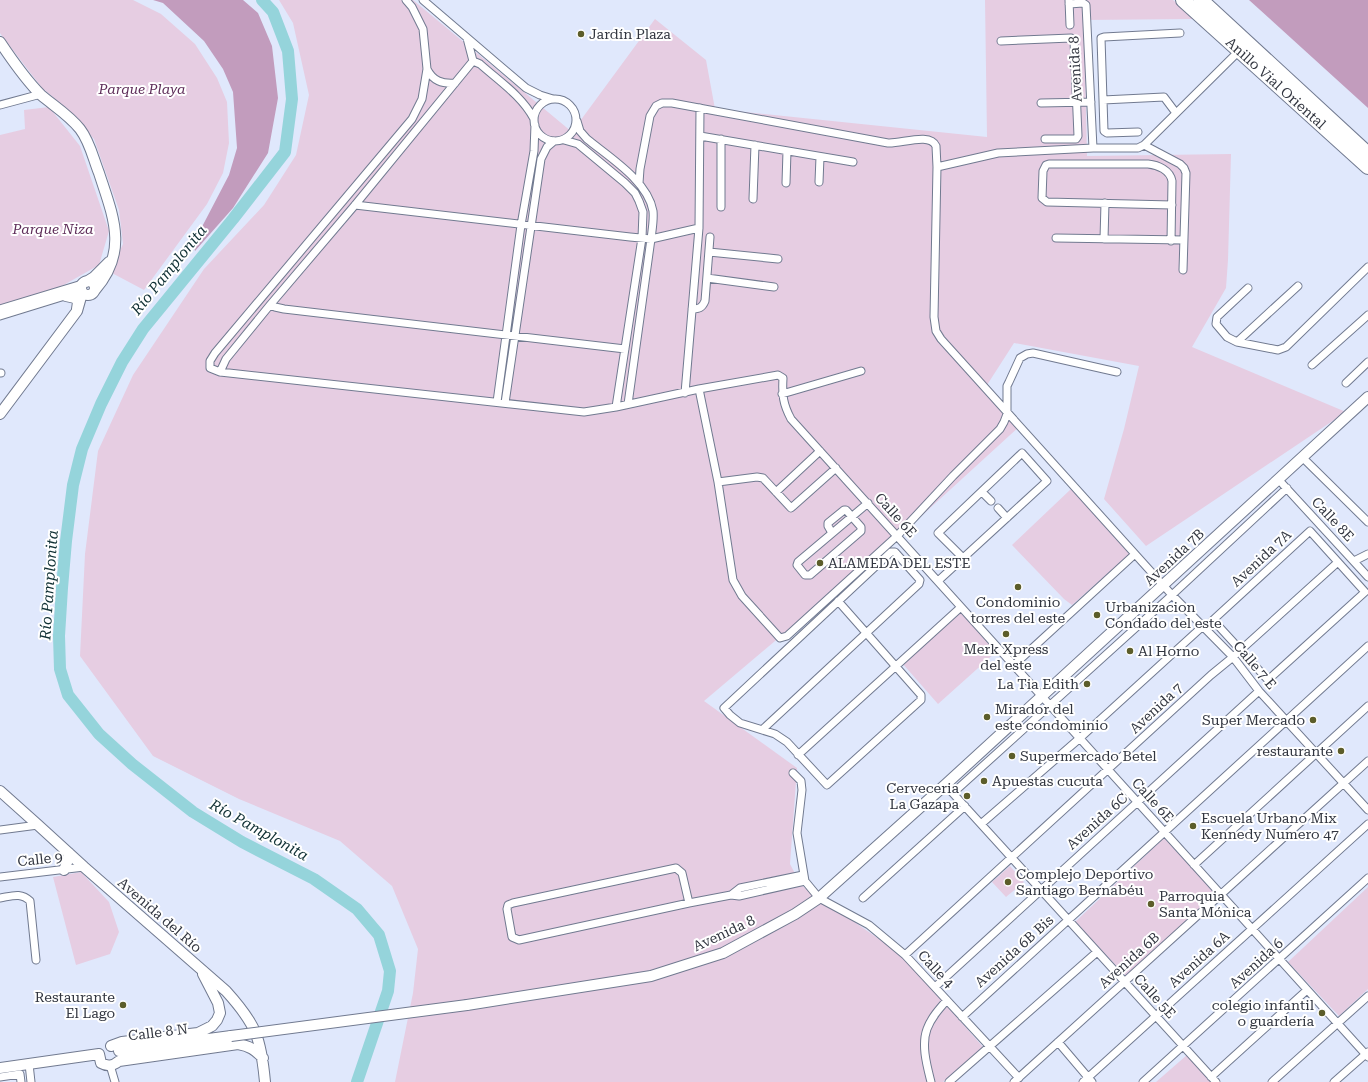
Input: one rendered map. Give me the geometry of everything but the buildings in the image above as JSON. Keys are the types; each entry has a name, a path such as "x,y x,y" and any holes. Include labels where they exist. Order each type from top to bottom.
{"highway":[{"name":"Anillo Vial Oriental","path":"1183,0 1368,167"},
{"name":"Anillo Vial Oriental","path":"1201,0 1368,154"}],"street":[{"path":"406,0 412,7 423,29 427,69 422,99 412,119 215,354 210,362 210,368 220,372 584,412 616,407 699,389 718,482 733,580 742,596 780,638 787,636 897,536 953,476 1000,429 1007,414 1007,386 1020,358 1027,354 1033,353 1117,372"},
{"path":"423,0 526,88 540,95 569,103 575,111 580,131 587,139 639,182 650,200 653,212 651,239 628,404"},
{"path":"1069,2 1070,25"},
{"name":"Avenida 8","path":"1069,2 1086,5 1093,148"},
{"path":"1138,132 1104,131 1102,38 1104,36 1180,33"},
{"path":"467,38 473,61"},
{"path":"1001,41 1073,39 1074,41 1077,138 1045,139"},
{"path":"0,42 3,52 41,94 69,116 87,139 115,222 116,242 113,257 106,276 84,306 77,311"},
{"path":"937,167 998,153 1093,148 1138,148 1144,145 1239,51"},
{"path":"220,372 226,359 270,304 355,205 473,61"},
{"path":"473,61 480,64 522,101 528,108 536,130 542,136 554,141 564,140 578,144 625,183 639,201 643,212 642,238 616,407"},
{"path":"427,69 433,78 438,81 446,84 455,83"},
{"path":"0,105 41,94"},
{"path":"1103,100 1164,97 1176,113"},
{"path":"501,402 506,335 521,225 534,151 535,113 542,103 553,98"},
{"path":"1041,103 1091,102"},
{"path":"639,182 650,116 656,106 662,103 672,103 700,108 699,228 685,393"},
{"name":"Calle 7 E","path":"700,108 888,143 898,143 928,138 935,142 937,167 934,317 936,331 946,345 1007,414 1172,595 1233,657 1259,691 1368,810"},
{"path":"564,140 573,132 577,121"},
{"path":"700,136 853,162"},
{"path":"720,207 721,139"},
{"path":"501,402 515,336 541,159 547,147 554,141"},
{"path":"753,199 754,145"},
{"path":"1144,145 1180,164 1186,173 1183,270"},
{"path":"786,183 788,151"},
{"path":"819,182 820,157"},
{"path":"627,172 636,169 642,163"},
{"path":"1171,240 1172,205 1172,181 1170,173 1167,171 1152,164 1049,164 1044,167 1042,171 1042,198 1047,202 1172,205"},
{"path":"1104,239 1105,203"},
{"path":"355,205 651,239 699,228"},
{"path":"692,309 699,309 705,301 710,237"},
{"path":"1056,238 1184,240"},
{"path":"709,252 778,260"},
{"path":"0,316 66,296 83,286 101,271 113,257"},
{"path":"1248,288 1217,317 1216,324 1228,337 1237,342 1278,350 1282,349 1368,267"},
{"path":"707,278 774,287"},
{"path":"83,286 84,295 93,292"},
{"path":"0,309 83,286"},
{"path":"0,414 77,311 82,298 83,286"},
{"path":"1237,342 1298,286"},
{"path":"66,296 73,297 77,300 77,311"},
{"path":"270,304 274,307 284,309 625,349"},
{"path":"1312,366 1368,315"},
{"path":"1346,383 1368,362"},
{"path":"782,394 861,371"},
{"name":"Calle 6E","path":"699,389 778,375 783,378 782,394 791,419 1307,990 1367,1054"},
{"name":"Avenida 7B","path":"945,785 1164,586 1368,397"},
{"path":"776,492 820,451"},
{"path":"938,580 963,558 1047,481 1022,454 938,533 963,558"},
{"path":"1302,457 1368,522"},
{"path":"718,482 757,477 762,478 791,508 836,468"},
{"name":"Calle 8E","path":"1278,479 1368,577"},
{"name":"Avenida 7B","path":"952,793 1172,595 1286,488"},
{"path":"982,492 991,501"},
{"path":"851,516 868,503"},
{"path":"998,508 1007,518"},
{"path":"844,510 846,510 851,516 861,527 860,531 810,575 805,575 797,564 832,532 828,526 828,523 844,510"},
{"name":"Avenida 7A","path":"1241,650 1213,620 1310,531 1338,562"},
{"path":"1212,541 1220,550"},
{"path":"763,729 867,634 919,584 920,580 895,552 892,552 838,601 724,708 740,723 763,729 775,734 787,742 826,785 921,700 921,695 895,667 867,634 838,601"},
{"path":"1014,665 1135,554"},
{"path":"1354,561 1368,554"},
{"path":"1241,650 1268,680 1365,592 1338,562"},
{"name":"Avenida 7","path":"905,955 1211,675 1241,650 1338,562"},
{"path":"798,755 961,606"},
{"path":"981,824 1080,738 1203,626"},
{"name":"Avenida 6B Bis","path":"962,1017 1368,646"},
{"name":"Avenida 6C","path":"935,987 1259,691"},
{"path":"1194,865 1368,706"},
{"path":"986,748 994,755"},
{"name":"Avenida 6B","path":"1016,1080 1368,761"},
{"path":"793,773 800,781 802,790 797,832 804,878 819,898"},
{"name":"Avenida 8","path":"231,1036 467,1005 620,982 658,974 723,953 795,914 819,898 945,785"},
{"name":"Calle 5E","path":"945,785 1213,1080"},
{"name":"Avenida del Río","path":"0,791 84,867 226,991 247,1015 255,1028 260,1041 266,1082"},
{"path":"863,898 965,806"},
{"name":"Avenida 6A","path":"1088,1080 1156,1016 1368,824"},
{"path":"0,830 38,825"},
{"path":"64,870 69,853"},
{"name":"Calle 9","path":"0,877 84,867"},
{"path":"689,903 682,873 676,868 513,903 508,905 507,908 512,937 519,940 731,895 740,888 804,878"},
{"name":"Avenida 6","path":"1143,1082 1368,878"},
{"path":"0,898 17,895 26,896 30,901 36,960"},
{"name":"Calle 4","path":"819,898 869,925 905,955 990,1046 1016,1080"},
{"path":"949,1082 1097,952"},
{"path":"99,1054 101,1063 110,1066 115,1064 117,1052 122,1042 198,1032 212,1026 218,1020 220,1013 218,1003 198,965"},
{"path":"1213,1080 1307,990"},
{"path":"1272,1082 1368,996"},
{"path":"931,1082 924,1054 926,1029 934,1015 946,1000"},
{"name":"Calle 8 N","path":"0,1068 99,1054 105,1046 117,1052 231,1036"},
{"path":"1058,1042 1088,1080"},
{"path":"117,1052 238,1044 247,1045 263,1058"},
{"path":"1334,1082 1367,1054"},
{"path":"29,1064 31,1082"},
{"path":"110,1066 115,1082"},
{"path":"0,1077 20,1074 21,1082"}],"green space":[{"name":"Parque Playa","path":"0,0 133,0 161,14 195,44 217,78 227,102 229,143 223,173 207,204 144,290 110,272 123,244 119,210 94,139 66,108 42,88 2,36 0,33"},
{"path":"279,0 413,0 572,132 655,19 706,60 715,109 987,137 985,0 1173,0 1195,19 1084,20 1087,156 1231,154 1226,288 1192,347 1346,412 1146,546 1104,499 1124,429 1139,366 1014,343 987,385 1022,424 905,531 704,701 797,768 790,864 801,885 902,955 983,1047 943,1082 395,1082 413,993 418,949 392,886 340,841 239,799 153,756 80,656 85,554 98,451 133,375 204,269 264,205 296,155 309,95 293,23"},
{"name":"Parque Niza","path":"49,107 80,146 109,231 99,265 62,286 0,305 0,135 25,129 24,110"},
{"path":"1071,489 1130,554 1072,605 1064,599 1012,545"},
{"path":"960,611 996,652 938,704 902,663"},
{"path":"1164,838 1219,896 1127,977 1075,922"},
{"name":"Complejo Deportivo Santiago Bernabéu","path":"1010,866 1024,882 1006,897 992,882"},
{"path":"81,872 109,902 119,932 110,954 76,965 53,877"},
{"path":"1368,887 1368,989 1339,1016 1288,962"},
{"path":"1187,1055 1211,1082 1156,1082"}],"shaded area":[{"path":"153,0 243,0 258,13 272,46 278,98 268,153 233,208 195,251 193,244 229,175 237,148 233,92 223,69 204,41 163,3"},
{"path":"1249,0 1368,0 1368,108"}],"waterway":[{"name":"Río Pamplonita","path":"262,0 273,12 288,51 292,99 285,152 233,219 143,329 122,362 101,404 82,449 73,485 62,588 59,636 60,669 68,695 99,734 132,764 193,812 242,842 314,879 357,909 379,935 390,971 388,991 357,1082"}],"place":[{"name":"Jardín Plaza","path":"581,34"},
{"name":"ALAMEDA DEL ESTE","path":"820,563"},
{"name":"Condominio torres del este","path":"1018,587"},
{"name":"Urbanizacion Condado del este","path":"1097,615"},
{"name":"Merk Xpress del este","path":"1006,634"},
{"name":"Al Horno","path":"1130,651"},
{"name":"La Tia Edith","path":"1087,684"},
{"name":"Mirador del este condominio","path":"987,717"},
{"name":"Super Mercado","path":"1313,720"},
{"name":"restaurante","path":"1341,751"},
{"name":"Supermercado Betel","path":"1012,756"},
{"name":"Apuestas cucuta","path":"984,781"},
{"name":"Cerveceria La Gazapa","path":"967,796"},
{"name":"Escuela Urbano Mix Kennedy Numero 47","path":"1193,826"},
{"name":"Complejo Deportivo Santiago Bernabéu","path":"1008,882"},
{"name":"Parroquia Santa Mónica","path":"1151,904"},
{"name":"Restaurante El Lago","path":"123,1005"},
{"name":"colegio infantil o guardería","path":"1322,1013"}]}
